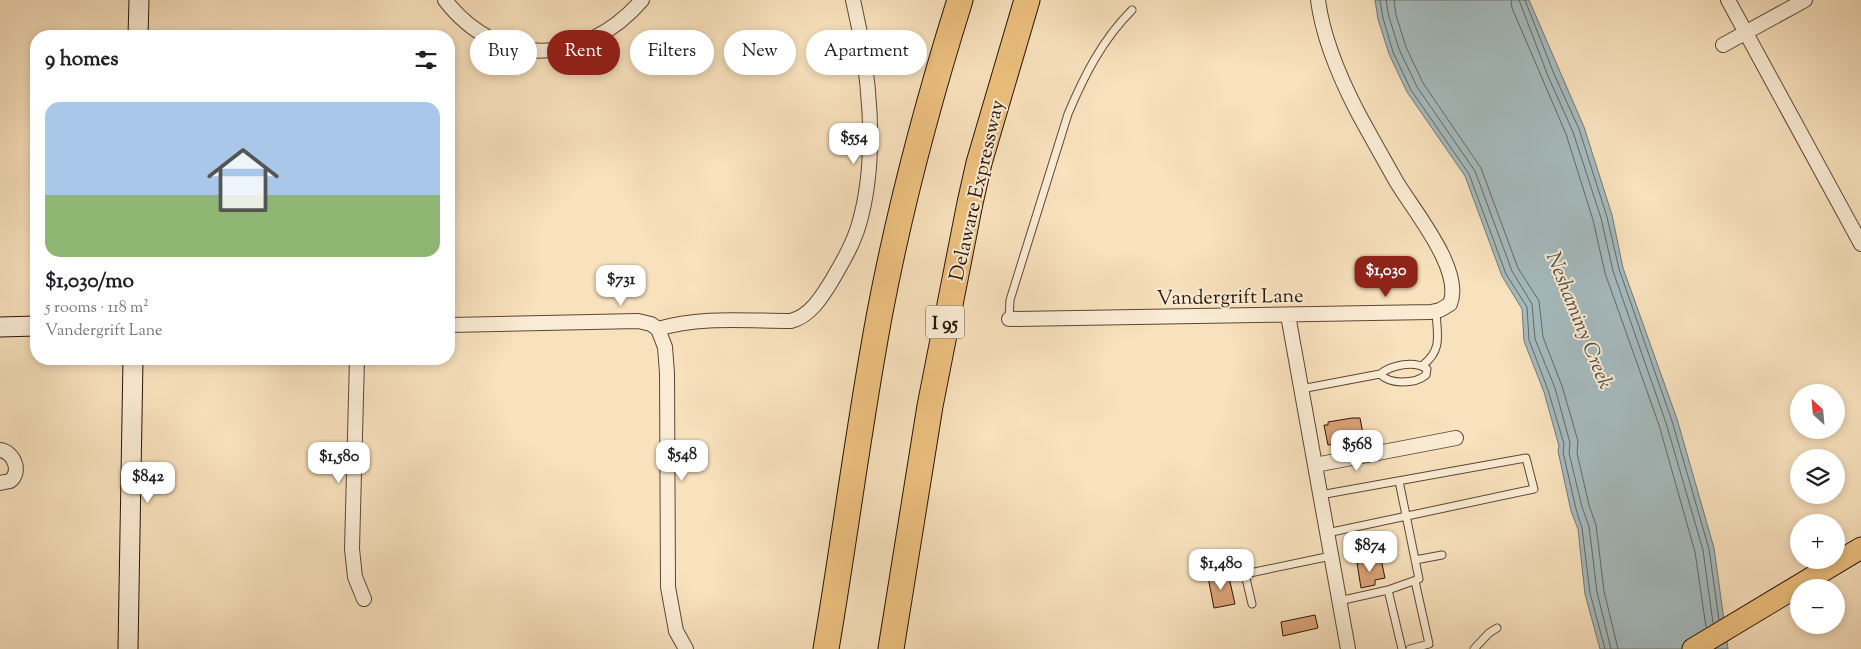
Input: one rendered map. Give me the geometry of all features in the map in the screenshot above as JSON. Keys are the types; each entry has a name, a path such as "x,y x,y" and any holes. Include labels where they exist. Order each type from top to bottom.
{"highway":[{"path":"826,649 853,477 892,254 941,64 960,0"},
{"name":"Delaware Expressway","path":"890,649 933,388 970,203 979,164 1027,0"}],"main road":[{"path":"138,30 139,0"},
{"path":"0,327 30,326"},
{"path":"128,649 133,365"},
{"path":"1693,649 1860,550"}],"street":[{"path":"445,0 466,24 486,38 498,44 533,50 573,46 596,38 625,18 642,0"},
{"path":"658,328 676,323 700,321 798,320 822,296 849,251 860,223 872,142 858,22 853,0"},
{"path":"1318,0 1325,34 1337,68 1357,111 1396,181 1434,240 1450,275 1453,297 1447,307 1436,311"},
{"path":"1728,0 1861,244"},
{"path":"1723,45 1805,0"},
{"name":"Vandergrift Lane","path":"1009,319 1436,311"},
{"path":"1288,315 1348,649"},
{"path":"455,326 638,321 658,328 665,347 667,374 668,587 676,631 686,649"},
{"path":"357,365 352,549 354,577 364,599"},
{"path":"1315,465 1456,438"},
{"path":"0,450 12,457 16,466 16,473 10,481 0,483"}],"lane":[{"name":"Vandergrift Lane","path":"1009,319 1010,300 1068,114 1080,85 1104,42 1132,10"},
{"path":"1423,366 1434,356 1438,343 1436,311"},
{"path":"1301,389 1380,374 1388,368 1420,364 1428,368 1426,376 1421,380 1391,381 1380,374"},
{"path":"1320,495 1526,458 1534,490 1327,533"},
{"path":"1339,600 1388,590 1419,579 1399,481"},
{"path":"1415,560 1442,555"},
{"path":"1252,604 1245,574 1331,556"},
{"path":"1410,649 1429,644 1415,581"},
{"path":"1388,590 1402,649"},
{"path":"1474,649 1489,633 1497,628"}],"water":[{"name":"Neshaminy Creek","path":"1375,0 1529,0 1584,127 1612,215 1623,268 1677,419 1714,548 1728,649 1600,649 1585,594 1578,529 1571,511 1558,451 1559,446 1544,392 1524,341 1522,309 1502,276 1465,176 1407,92 1389,54 1378,19"}],"building":[{"path":"1360,418 1364,439 1328,445 1324,425 1328,425 1328,422"},
{"path":"1381,559 1385,578 1375,580 1375,585 1361,588 1357,563"},
{"path":"1228,573 1235,604 1214,608 1208,577"},
{"path":"1315,615 1318,628 1283,636 1281,622"}]}
